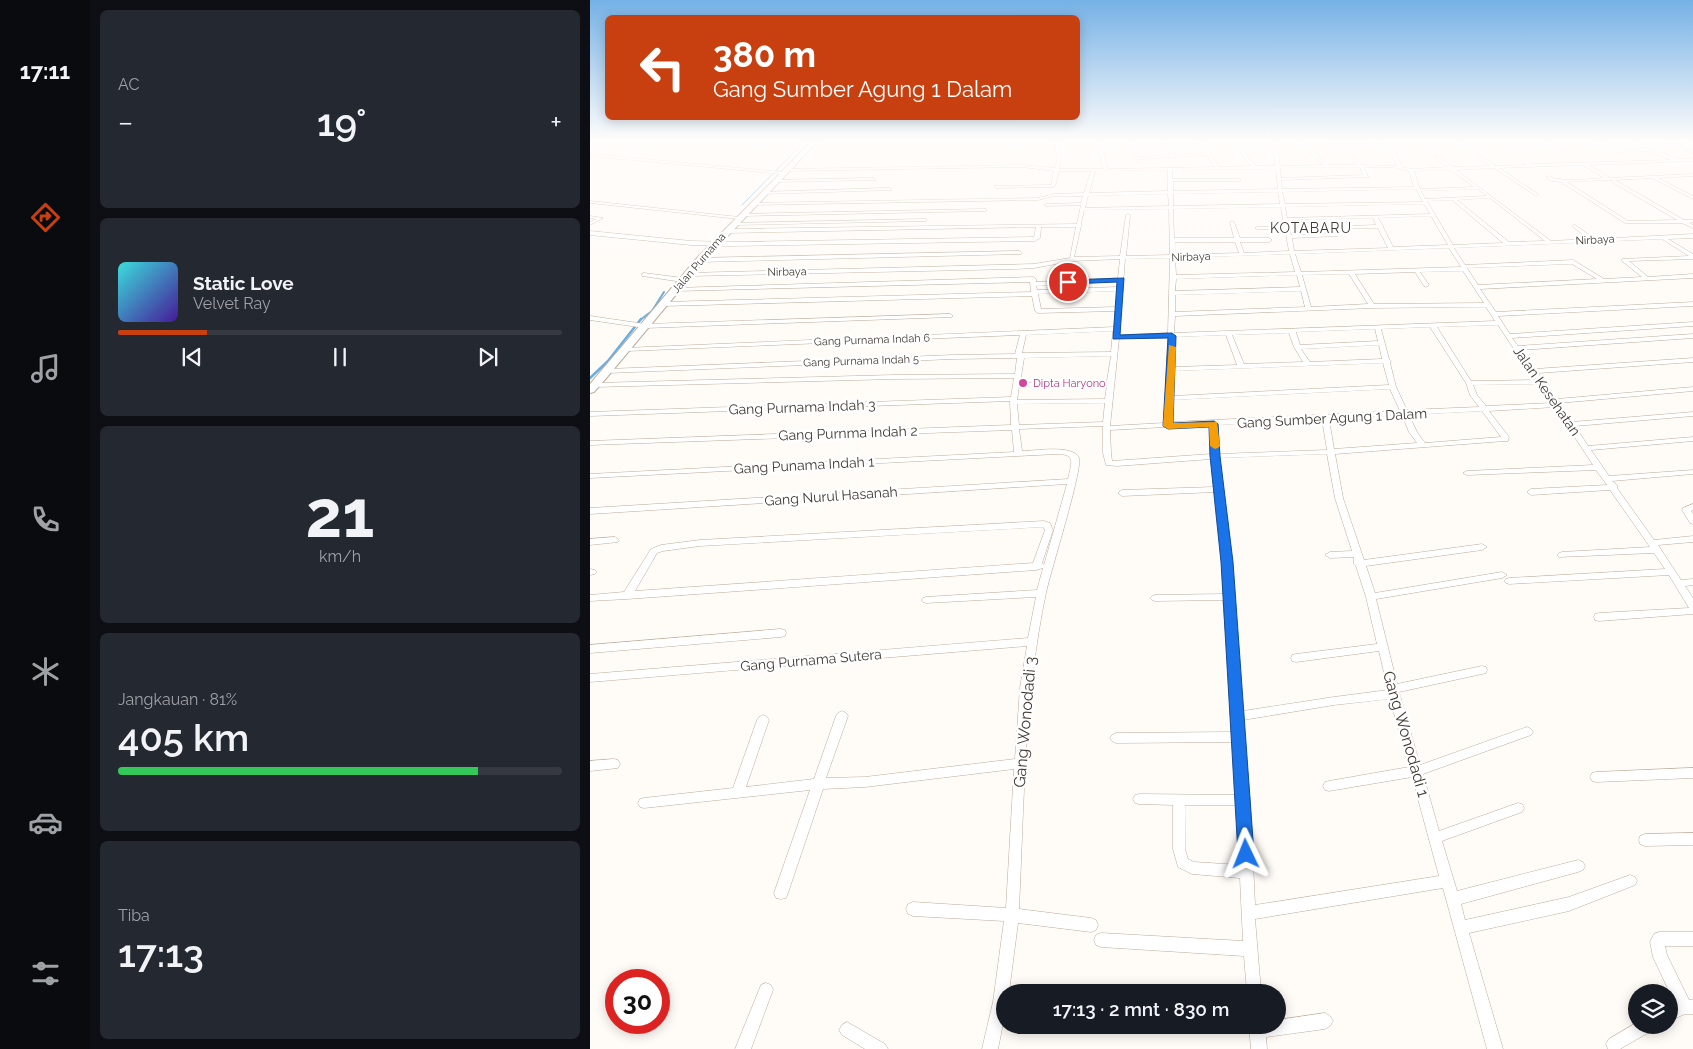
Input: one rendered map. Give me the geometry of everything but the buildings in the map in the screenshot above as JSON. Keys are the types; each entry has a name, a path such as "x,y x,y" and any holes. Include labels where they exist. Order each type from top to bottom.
{"street":[{"path":"763,193 828,191"},
{"path":"1072,258 1087,191"},
{"path":"1280,191 1292,253 1300,274 1309,309"},
{"path":"752,204 1043,198 1050,195 1086,194 1283,191"},
{"name":"Jalan Kesehatan","path":"1419,191 1463,268 1516,348 1542,382 1598,467 1614,487 1680,583 1693,606"},
{"path":"1483,191 1550,242"},
{"path":"1530,191 1536,195"},
{"path":"1579,191 1627,222 1693,221"},
{"path":"1631,191 1693,227"},
{"path":"1680,191 1693,198"},
{"name":"Jalan Purnama","path":"592,387 627,349 640,325 664,304 700,260 763,193"},
{"path":"1168,426 1173,293 1172,193"},
{"path":"1046,205 1172,207 1284,205 1426,202 1491,197"},
{"path":"1453,199 1508,244"},
{"path":"590,202 738,219 924,220"},
{"path":"738,219 984,210"},
{"path":"1128,215 1121,258 1121,280 1106,426 1108,462 1117,464 1215,456 1330,452 1505,439 1474,395 1432,325"},
{"path":"1286,220 1433,215"},
{"path":"590,217 601,218 590,224"},
{"path":"1375,217 1391,249"},
{"path":"1290,237 1336,235 1328,219"},
{"path":"1232,222 1242,255"},
{"path":"590,232 715,244 1035,239 1037,238 1039,225"},
{"path":"728,231 1080,225"},
{"path":"1350,227 1381,226"},
{"path":"1575,226 1594,240"},
{"path":"1257,228 1287,228"},
{"name":"Nirbaya","path":"644,275 686,277 1034,266 1072,258 1173,258 1693,236"},
{"path":"1662,237 1693,256"},
{"path":"1173,240 1269,240"},
{"path":"700,260 1019,253"},
{"path":"1648,279 1624,260 1693,256"},
{"path":"1173,277 1416,270 1573,262 1604,281"},
{"path":"1034,266 1033,282 1038,311 1118,309"},
{"path":"1416,270 1426,285"},
{"path":"841,300 853,271"},
{"path":"1351,272 1372,306"},
{"path":"1476,287 1693,276"},
{"path":"676,289 847,284 1121,280"},
{"path":"664,304 841,300 1120,289"},
{"path":"1173,293 1303,289"},
{"path":"1494,314 1693,304"},
{"path":"1172,314 1372,306 1488,305"},
{"path":"590,318 640,325 950,316"},
{"name":"Gang Purnama Indah 6","path":"627,349 1023,334 1116,333 1172,336 1500,323"},
{"path":"1508,336 1693,324"},
{"path":"1377,327 1388,361 1387,370 1393,387 1404,414 1423,446"},
{"path":"1292,331 1297,347 1308,364"},
{"path":"1018,454 1014,400 1023,334"},
{"path":"1229,334 1241,366"},
{"path":"1516,348 1693,336"},
{"path":"1297,347 1382,343"},
{"name":"Gang Purnama Indah 5","path":"608,371 1020,355 1114,354"},
{"path":"1534,371 1693,360"},
{"path":"1171,369 1388,361"},
{"path":"592,387 894,377 1017,376"},
{"path":"1468,383 1542,382"},
{"path":"1016,385 1111,383"},
{"path":"1170,398 1393,387"},
{"name":"Gang Sumber Agung 1 Dalam","path":"1106,426 1214,424 1484,409 1693,389"},
{"name":"Gang Purnama Indah 3","path":"590,414 1014,400 1109,401"},
{"path":"1570,424 1693,414"},
{"name":"Gang Wonodadi 1","path":"1325,418 1339,498 1357,559 1371,597 1381,647 1393,692 1495,1049"},
{"path":"1214,424 1215,456 1227,562 1238,738 1244,800 1248,913 1253,984"},
{"name":"Gang Purnma Indah 2","path":"590,443 1015,426 1106,426"},
{"path":"1586,448 1693,439"},
{"name":"Gang Wonodadi 3","path":"990,1049 1000,1002 1012,915 1025,688 1040,593 1042,566 1072,481 1076,461 1072,454 1064,452 1018,454"},
{"name":"Gang Punama Indah 1","path":"590,476 1018,454"},
{"path":"1467,473 1598,467"},
{"path":"1608,479 1693,472"},
{"name":"Gang Nurul Hasanah","path":"590,511 1072,481"},
{"path":"1531,492 1614,487"},
{"path":"1122,493 1219,490"},
{"path":"1693,508 1686,510 1693,521"},
{"path":"590,598 627,596 1042,566 1049,530 1047,525 1044,524 700,543 660,548 654,551 627,596"},
{"path":"1562,555 1654,547 1693,539"},
{"path":"590,542 615,540"},
{"path":"1330,555 1357,559 1482,547"},
{"path":"1371,597 1506,578 1672,572"},
{"path":"1680,583 1693,582"},
{"path":"926,600 1040,593"},
{"path":"1155,598 1228,597"},
{"path":"1599,617 1693,611"},
{"path":"590,648 781,633"},
{"name":"Gang Purnama Sutera","path":"590,678 1031,642"},
{"path":"1296,658 1381,647"},
{"path":"1237,716 1393,692 1482,670"},
{"path":"781,893 842,716"},
{"path":"738,792 763,720"},
{"path":"1328,786 1416,771 1527,732"},
{"path":"1116,738 1238,738"},
{"path":"644,803 819,784 912,777 1020,763"},
{"path":"590,766 614,764"},
{"path":"1596,776 1693,773"},
{"path":"1138,799 1244,800"},
{"path":"1179,799 1179,849 1183,863 1192,868 1247,872"},
{"path":"1435,838 1518,808"},
{"path":"1645,840 1693,839"},
{"path":"1453,899 1578,866"},
{"path":"1248,913 1448,881"},
{"path":"1461,928 1569,904 1630,881"},
{"path":"913,909 1012,915 1090,925"},
{"path":"1689,1007 1660,957 1657,942 1659,939 1693,939"},
{"path":"1101,940 1251,949"},
{"path":"743,1049 766,990"},
{"path":"1286,1025 1325,1021"},
{"path":"847,1030 880,1049"},
{"path":"1258,1034 1259,1049"},
{"path":"1614,1044 1632,1034"}],"waterway":[{"path":"742,205 756,191"},
{"path":"641,320 652,311 664,292"},
{"path":"590,378 608,361 641,320"}],"slow traffic":[{"path":"1172,347 1168,426 1214,424 1215,446"}],"place":[{"name":"Dipta Haryono","path":"1023,383"}],"district":[{"name":"KOTABARU","path":"1311,228"}],"route":[{"path":"1068,282 1121,280 1116,337 1172,336 1168,426 1214,424 1215,456 1227,562 1238,738 1244,800 1246,854"}]}
